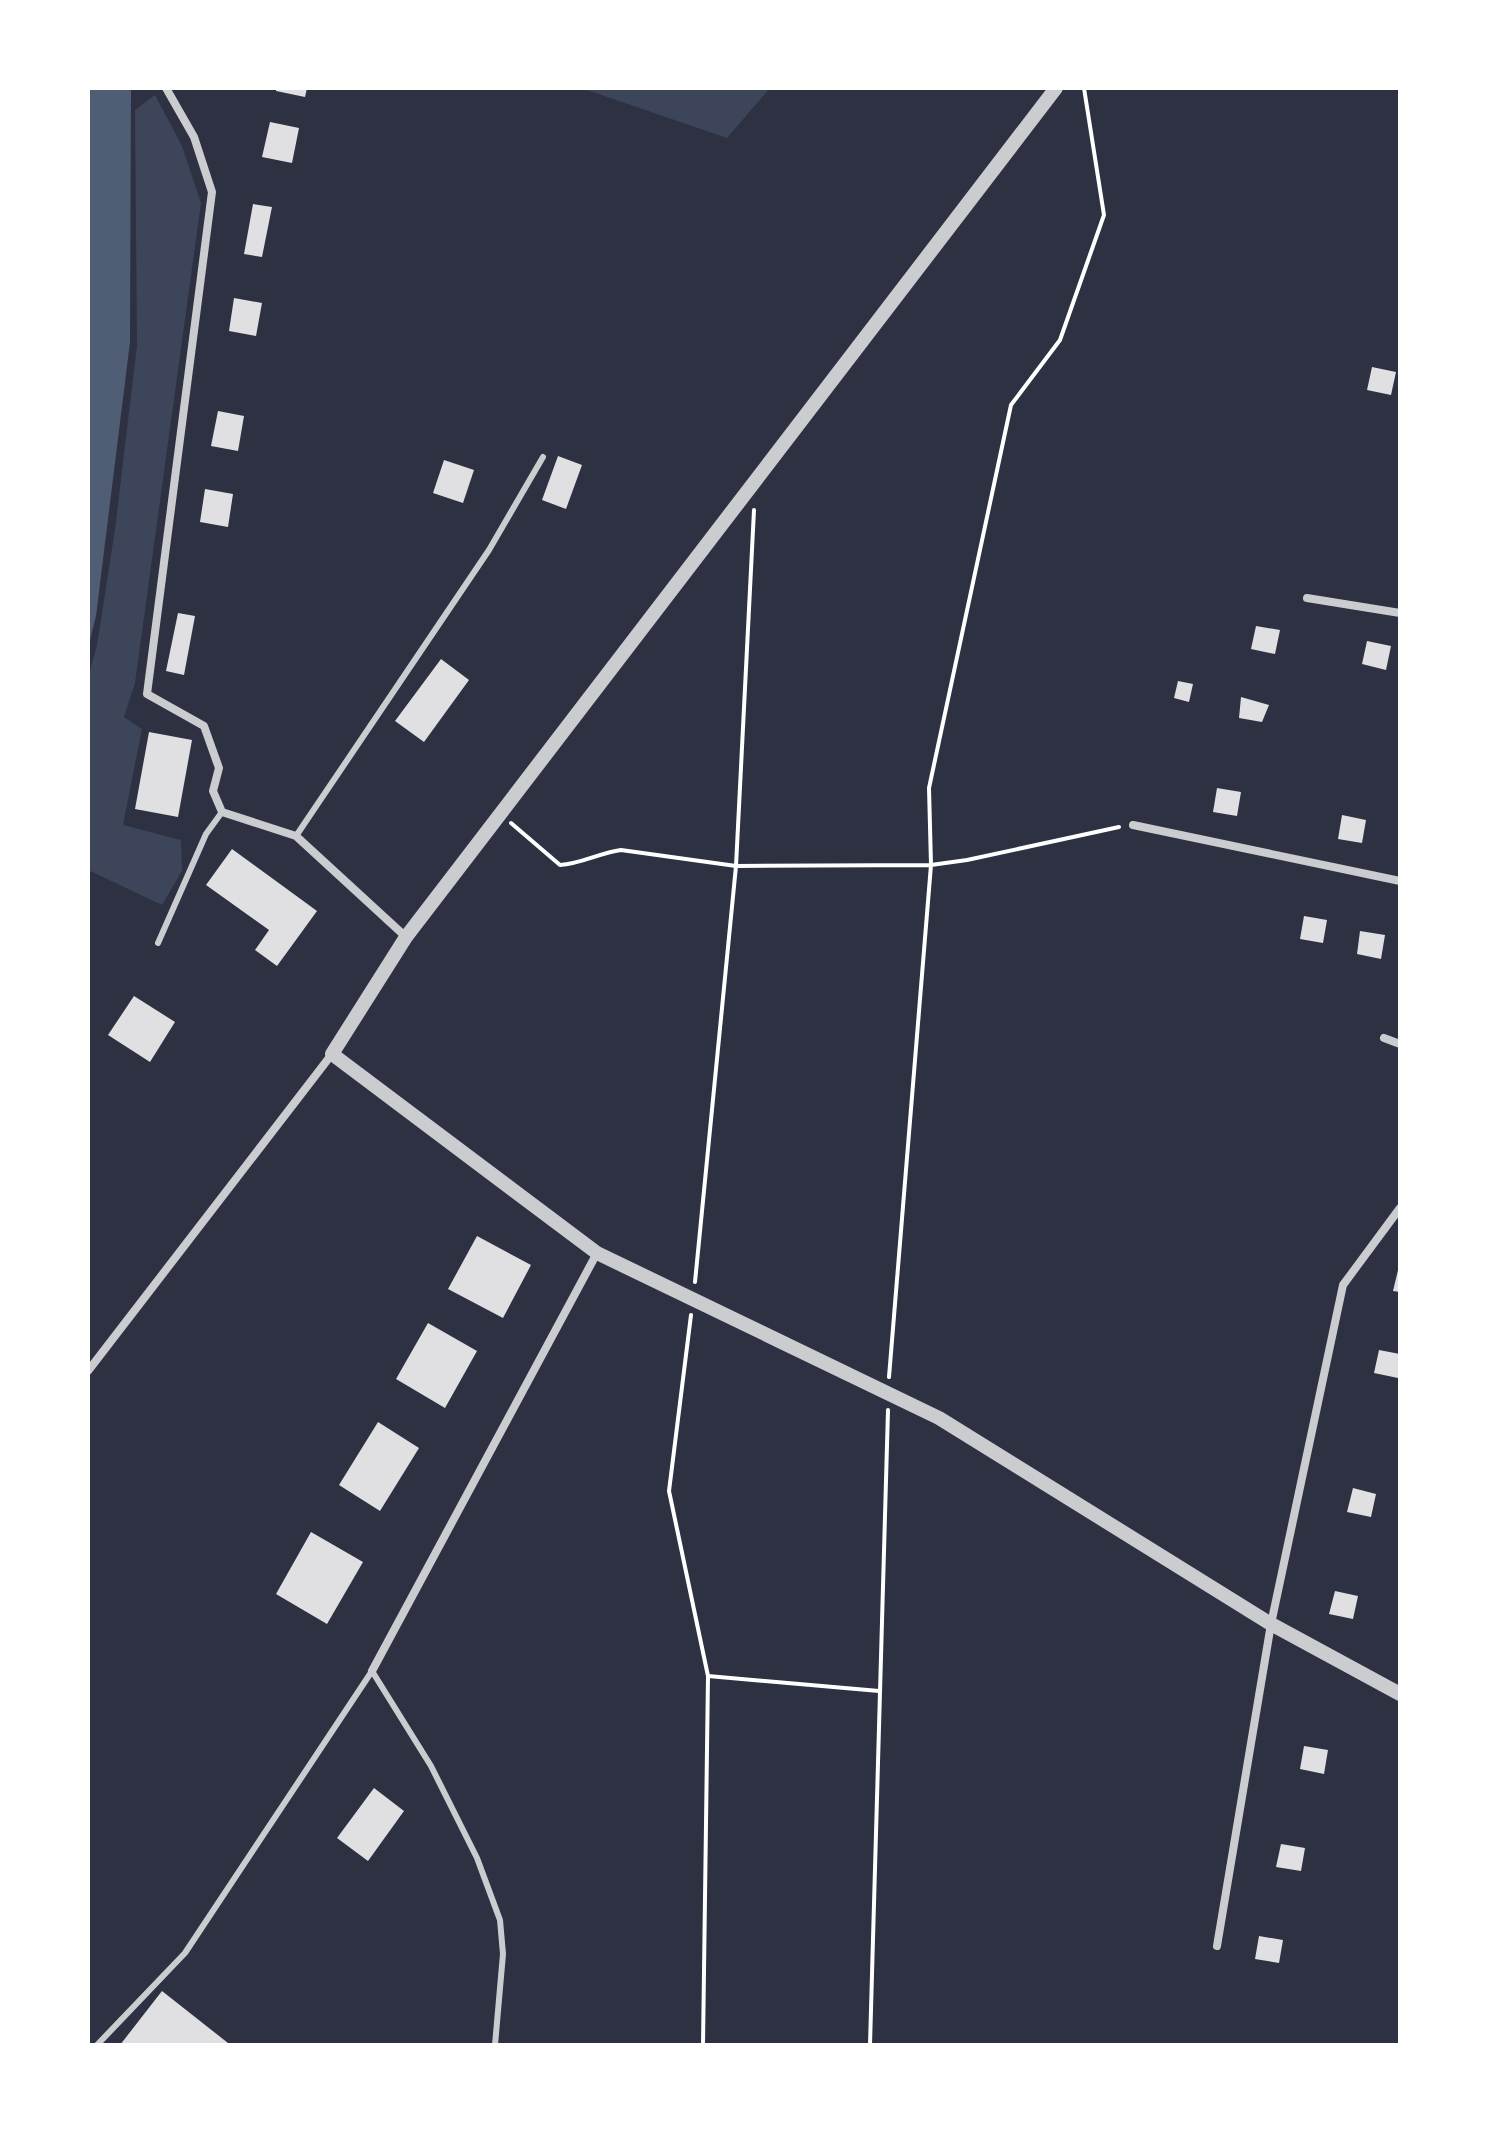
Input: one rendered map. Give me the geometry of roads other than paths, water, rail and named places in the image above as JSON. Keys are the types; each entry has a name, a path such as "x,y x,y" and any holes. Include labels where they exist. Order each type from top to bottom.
{"street":[{"path":"166,88 194,137 212,192 147,694 204,726 219,768 213,791 222,812 296,836 406,937"},
{"path":"88,1371 332,1054 406,937 1056,88"},
{"path":"1307,598 1400,613"},
{"path":"1133,825 1400,881"},
{"path":"1384,1038 1400,1044"},
{"path":"332,1054 597,1253 939,1418 1271,1624 1400,1694"},
{"path":"1217,1946 1271,1624 1343,1285 1400,1208"},
{"path":"372,1671 597,1253"}],"lane":[{"path":"296,836 464,589 543,457"},
{"path":"158,943 206,834 222,812"},
{"path":"97,2045 185,1953 372,1671 431,1766 477,1858 500,1920 503,1954 495,2045"}]}
